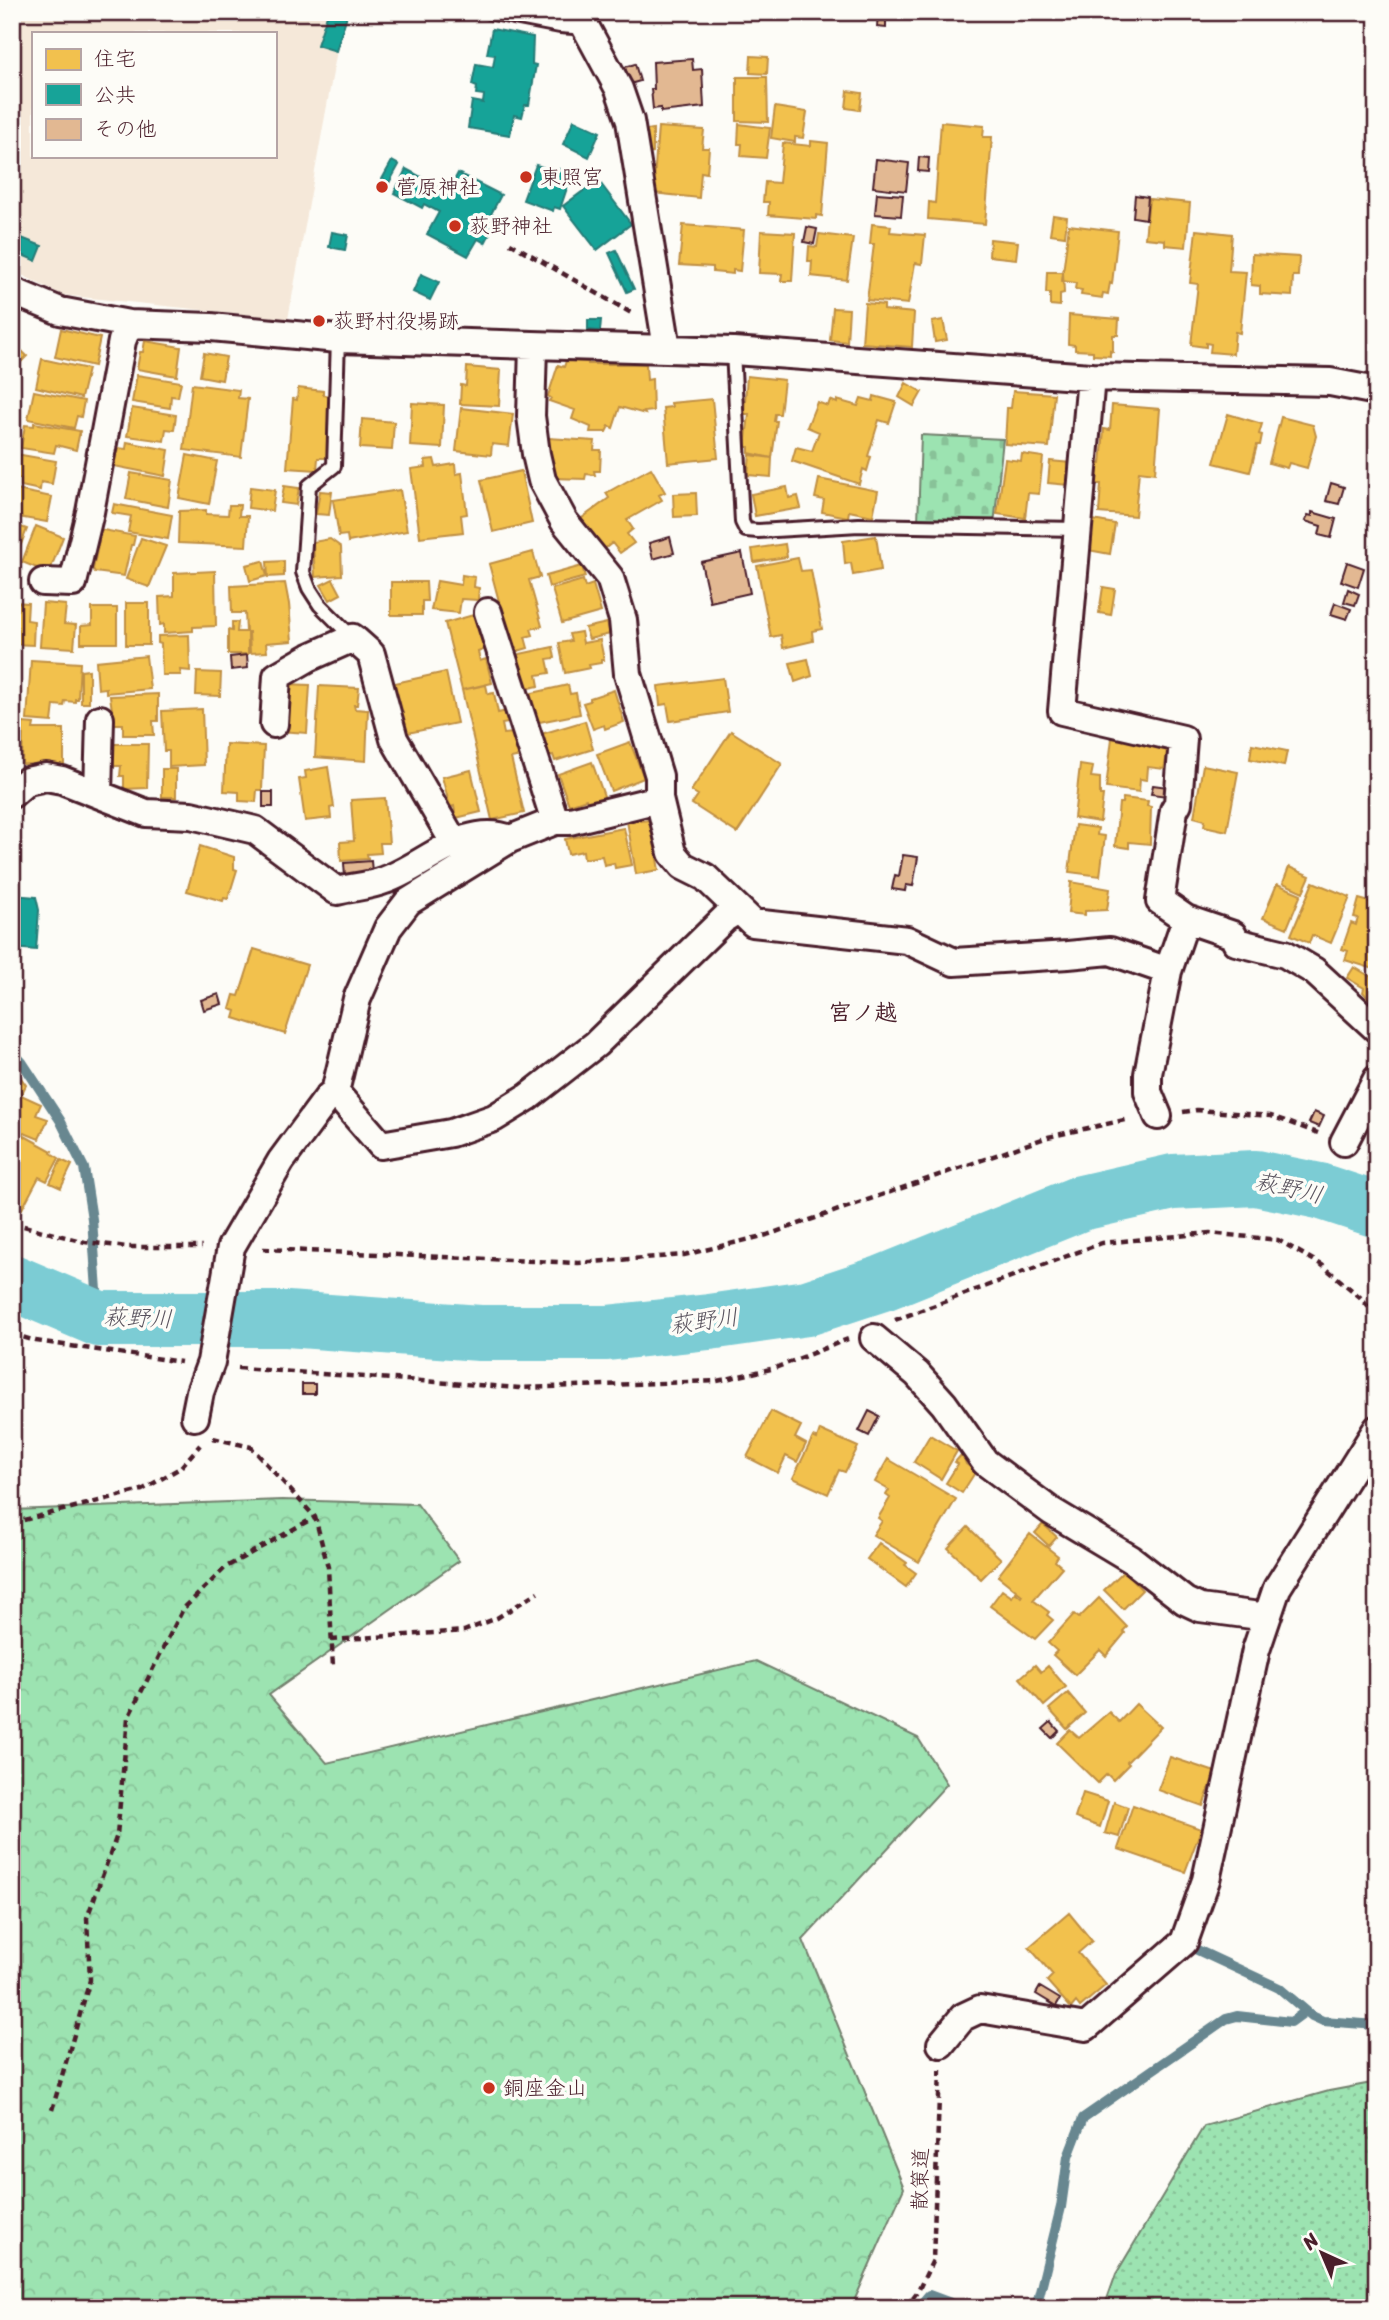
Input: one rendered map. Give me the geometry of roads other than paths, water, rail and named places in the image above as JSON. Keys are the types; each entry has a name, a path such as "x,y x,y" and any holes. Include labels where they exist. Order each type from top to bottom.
{"street":[{"path":"584,20 619,89 630,121 665,340"},
{"path":"12,291 60,311 129,324 211,327 338,339 533,346 665,340 733,351 1091,377 1330,382 1377,391"},
{"path":"43,582 85,584 90,512 122,341 129,324"},
{"path":"533,346 531,416 542,480 564,521 610,578 623,620 628,674 659,776 659,799 672,853 683,866 705,877 753,923 907,940 954,962 1110,951 1168,971"},
{"path":"1091,377 1062,711 1184,739 1178,803 1174,810 1160,901 1186,919 1233,935 1236,942 1285,954 1314,971 1377,1029"},
{"path":"488,612 555,821"},
{"path":"274,724 277,676 310,657 353,638 371,654 394,739 455,844"},
{"path":"98,794 100,719"},
{"path":"12,794 27,781 46,777 62,780 146,813 191,815 255,830 337,891 386,880 468,838 496,833 510,839"},
{"path":"195,1418 200,1392 210,1364 230,1255 281,1161 329,1096 335,1092 357,999 388,928 408,902 510,839 555,821 570,821 659,799"},
{"path":"335,1092 381,1145 451,1133 494,1118 528,1097 596,1044 725,918 738,910"},
{"path":"1158,1116 1148,1092 1148,1073 1168,971 1186,919"},
{"path":"1344,1142 1377,1079"},
{"path":"874,1338 917,1374 944,1404 985,1462 1051,1511 1131,1559 1185,1601 1199,1608 1267,1617"},
{"path":"941,2044 963,2017 980,2009 1086,2027 1184,1942 1206,1880 1256,1650 1277,1588 1377,1429"}],"lane":[{"path":"488,12 560,26 584,20"},
{"path":"338,339 334,466 310,486 303,572 320,605 353,638"},
{"path":"733,351 742,522 746,530 859,525 1079,529"}],"waterway":[{"path":"12,1052 22,1062 60,1120 84,1168 92,1219 99,1319"},
{"name":"萩野川","path":"12,1282 99,1319 287,1319 480,1333 607,1333 807,1308 883,1283 1081,1203 1173,1182 1256,1178 1319,1191 1377,1210"},
{"path":"1193,1948 1279,1988 1312,2016 1323,2021 1377,2025"},
{"path":"1036,2308 1061,2207 1068,2157 1083,2118 1226,2019 1237,2016 1291,2022 1306,2011"},
{"path":"918,2308 929,2295 964,2308"}],"place":[{"name":"東照宮","path":"526,177"},
{"name":"菅原神社","path":"382,187"},
{"name":"荻野神社","path":"455,226"},
{"name":"荻野村役場跡","path":"319,321"},
{"name":"銅座金山","path":"489,2088"}],"district":[{"name":"宮ノ越","path":"863,1012"}]}
